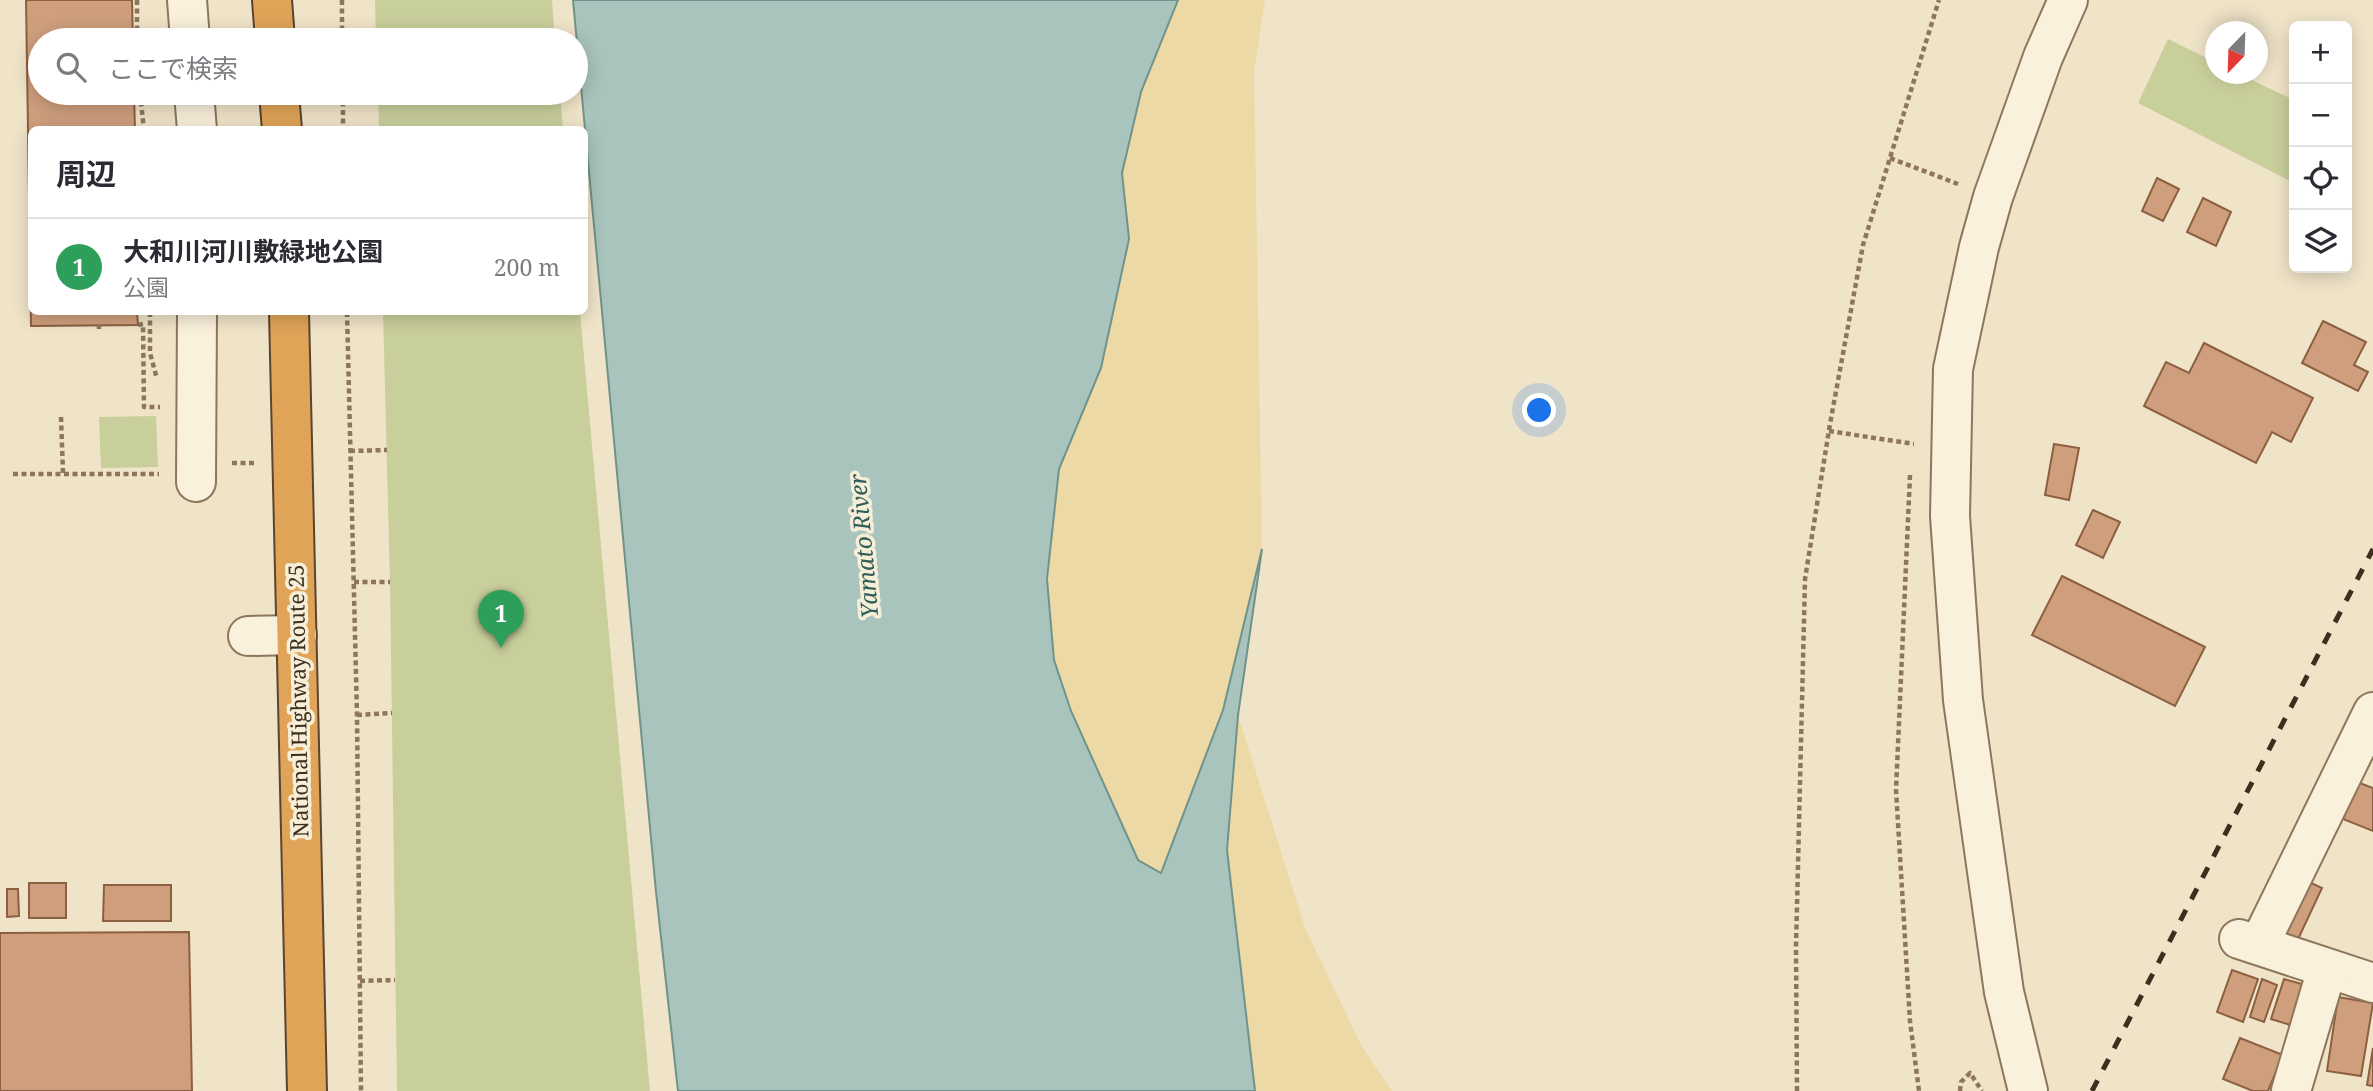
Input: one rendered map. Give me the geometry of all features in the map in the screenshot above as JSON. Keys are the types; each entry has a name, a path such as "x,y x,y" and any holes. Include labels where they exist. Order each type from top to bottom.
{"highway":[{"path":"272,0 274,28"},
{"path":"280,105 282,126"},
{"name":"National Highway Route 25","path":"289,315 307,1091"}],"street":[{"path":"187,0 189,28"},
{"path":"2028,1091 2004,992 1962,700 1950,516 1953,369 1979,247 1993,197 2043,57 2068,0"},
{"path":"195,105 197,126"},
{"path":"197,315 197,473"},
{"path":"248,636 296,635"},
{"path":"2373,714 2249,942 2373,983"},
{"path":"2291,1091 2327,969"}],"path":[{"path":"137,0 137,28"},
{"path":"342,0 342,28"},
{"path":"1797,1091 1796,947 1805,579 1863,245 1939,0"},
{"path":"141,105 144,126"},
{"path":"343,105 343,126"},
{"path":"1890,158 1959,185"},
{"path":"150,315 150,353 158,380"},
{"path":"347,315 357,715 360,1091"},
{"path":"138,324 144,324 144,407 164,407 165,418"},
{"path":"61,417 63,473"},
{"path":"1829,431 1914,444"},
{"path":"350,451 387,450"},
{"path":"13,474 197,473 255,463"},
{"path":"354,582 390,582"},
{"path":"357,715 392,713"},
{"path":"359,981 396,980"},
{"path":"1960,1091 1961,1082 1970,1073 1982,1091"}],"green space":[{"path":"375,0 552,0 554,28 376,28"},
{"path":"2168,39 2205,57 2205,84 2260,84 2289,98 2289,180 2138,103"},
{"path":"378,105 561,105 563,126 379,126"},
{"path":"383,315 580,315 650,1091 397,1091 390,582"},
{"path":"156,416 158,467 101,468 99,417"}],"sand":[{"path":"1178,0 1265,0 1254,71 1262,549 1223,710 1161,873 1138,860 1071,711 1054,659 1047,579 1059,469 1101,368 1129,239 1122,173 1141,92"},
{"path":"1238,715 1305,928 1362,1047 1392,1091 1255,1091 1227,850"}],"water":[{"name":"Yamato River","path":"573,0 1178,0 1141,92 1122,173 1129,239 1101,368 1059,469 1047,579 1054,660 1071,711 1138,860 1161,873 1223,710 1262,549 1238,715 1227,850 1255,1091 678,1091 656,892 588,161 588,126 585,126 583,105 588,105 588,28 576,28"}],"building":[{"path":"26,0 132,0 133,28 28,28 28,105 134,105 135,126 28,126 28,130"},
{"path":"2157,178 2179,189 2163,221 2142,211"},
{"path":"2203,198 2231,212 2216,246 2187,232"},
{"path":"31,315 137,315 138,325 31,326"},
{"path":"2323,321 2366,342 2354,365 2368,372 2358,391 2302,363"},
{"path":"2204,343 2313,398 2291,442 2272,432 2256,463 2144,406 2166,362 2189,373"},
{"path":"2054,444 2079,448 2069,500 2045,495"},
{"path":"2093,510 2120,522 2103,558 2076,545"},
{"path":"2062,576 2205,647 2175,706 2032,635"},
{"path":"2357,782 2373,788 2373,831 2343,819"},
{"path":"2300,878 2322,888 2293,950 2271,939"},
{"path":"29,883 66,883 66,918 29,918"},
{"path":"104,885 171,885 171,921 103,921"},
{"path":"7,889 18,889 19,916 7,917"},
{"path":"189,932 192,1091 0,1091 0,933"},
{"path":"2232,970 2258,979 2243,1022 2217,1012"},
{"path":"2262,979 2277,985 2264,1022 2250,1017"},
{"path":"2284,979 2312,987 2300,1028 2271,1019"},
{"path":"2338,997 2373,1003 2361,1076 2327,1071"},
{"path":"2240,1038 2283,1055 2268,1091 2253,1091 2223,1079"},
{"path":"2373,1048 2373,1086 2367,1085"}],"railway":[{"path":"2092,1091 2373,549"}],"place":[{"name":"大和川河川敷緑地公園","path":"501,648"}]}
